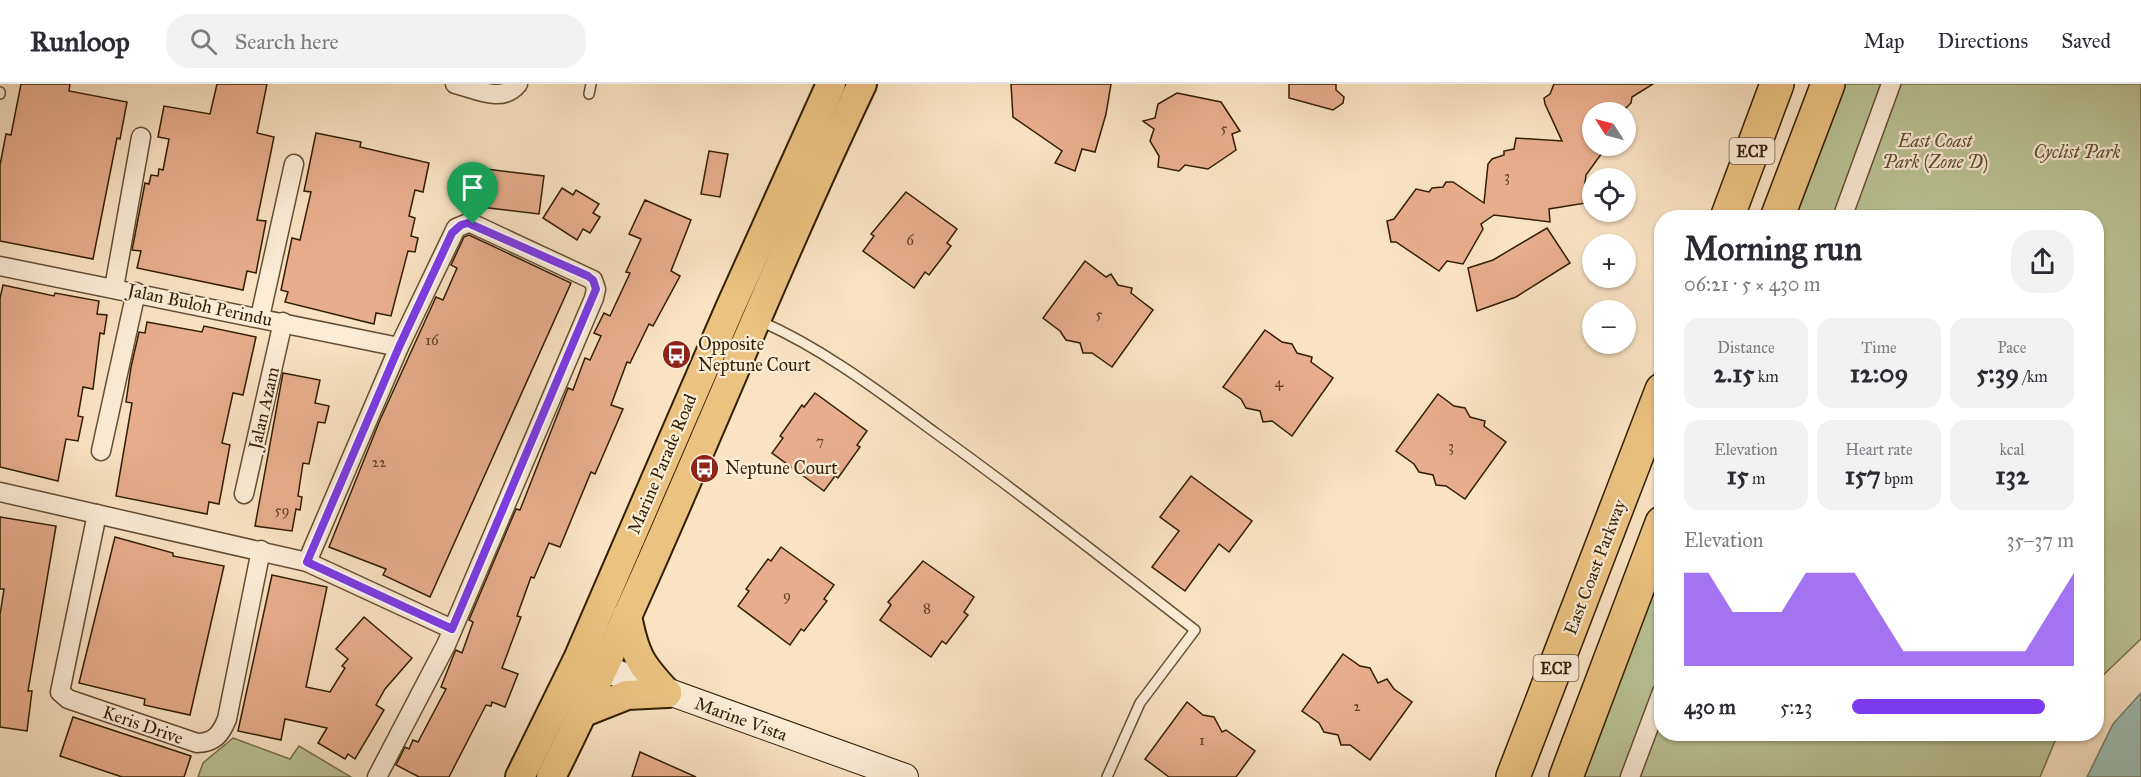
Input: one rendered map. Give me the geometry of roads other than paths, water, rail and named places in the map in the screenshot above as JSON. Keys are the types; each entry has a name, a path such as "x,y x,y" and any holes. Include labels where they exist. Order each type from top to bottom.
{"highway":[{"name":"ECP","path":"1730,210 1778,84"},
{"name":"ECP","path":"1780,210 1828,84"},
{"name":"East Coast Parkway","path":"1513,777 1654,411"},
{"name":"ECP","path":"1566,777 1654,544"}],"main road":[{"name":"Marine Parade Road","path":"551,777 584,712 591,664 730,308 831,84"},
{"name":"Marine Parade Road","path":"520,777 591,664 627,616 755,319 862,84"},
{"path":"627,616 633,648 642,666 668,693"},
{"path":"584,712 627,695 668,693"}],"street":[{"path":"455,84 501,96 510,93 518,84"},
{"path":"1845,210 1891,84"},
{"path":"114,288 141,137"},
{"path":"260,317 294,164"},
{"path":"307,562 399,347 452,233 461,225 473,224 588,276 594,282 596,289 594,298 452,629 377,777"},
{"name":"Jalan Buloh Perindu","path":"0,266 399,347"},
{"path":"101,450 136,292"},
{"name":"Jalan Azam","path":"244,494 283,322"},
{"path":"0,492 307,562 452,629"},
{"name":"Keris Drive","path":"97,514 60,692 68,699 197,743 215,739 222,731 227,719 261,550"},
{"name":"Marine Vista","path":"591,664 905,777"},
{"path":"1630,777 1654,713"}],"lane":[{"path":"755,319 781,330 879,391 1073,535 1195,630 1140,703 1107,777"}],"water":[{"path":"2141,693 2141,777 2087,777 2113,724"}],"place":[{"name":"Opposite Neptune Court","path":"677,354"},
{"name":"Neptune Court","path":"704,468"}],"park label":[{"name":"East Coast Park (Zone D)","path":"1935,151"},
{"name":"Cyclist Park","path":"2077,152"}]}
